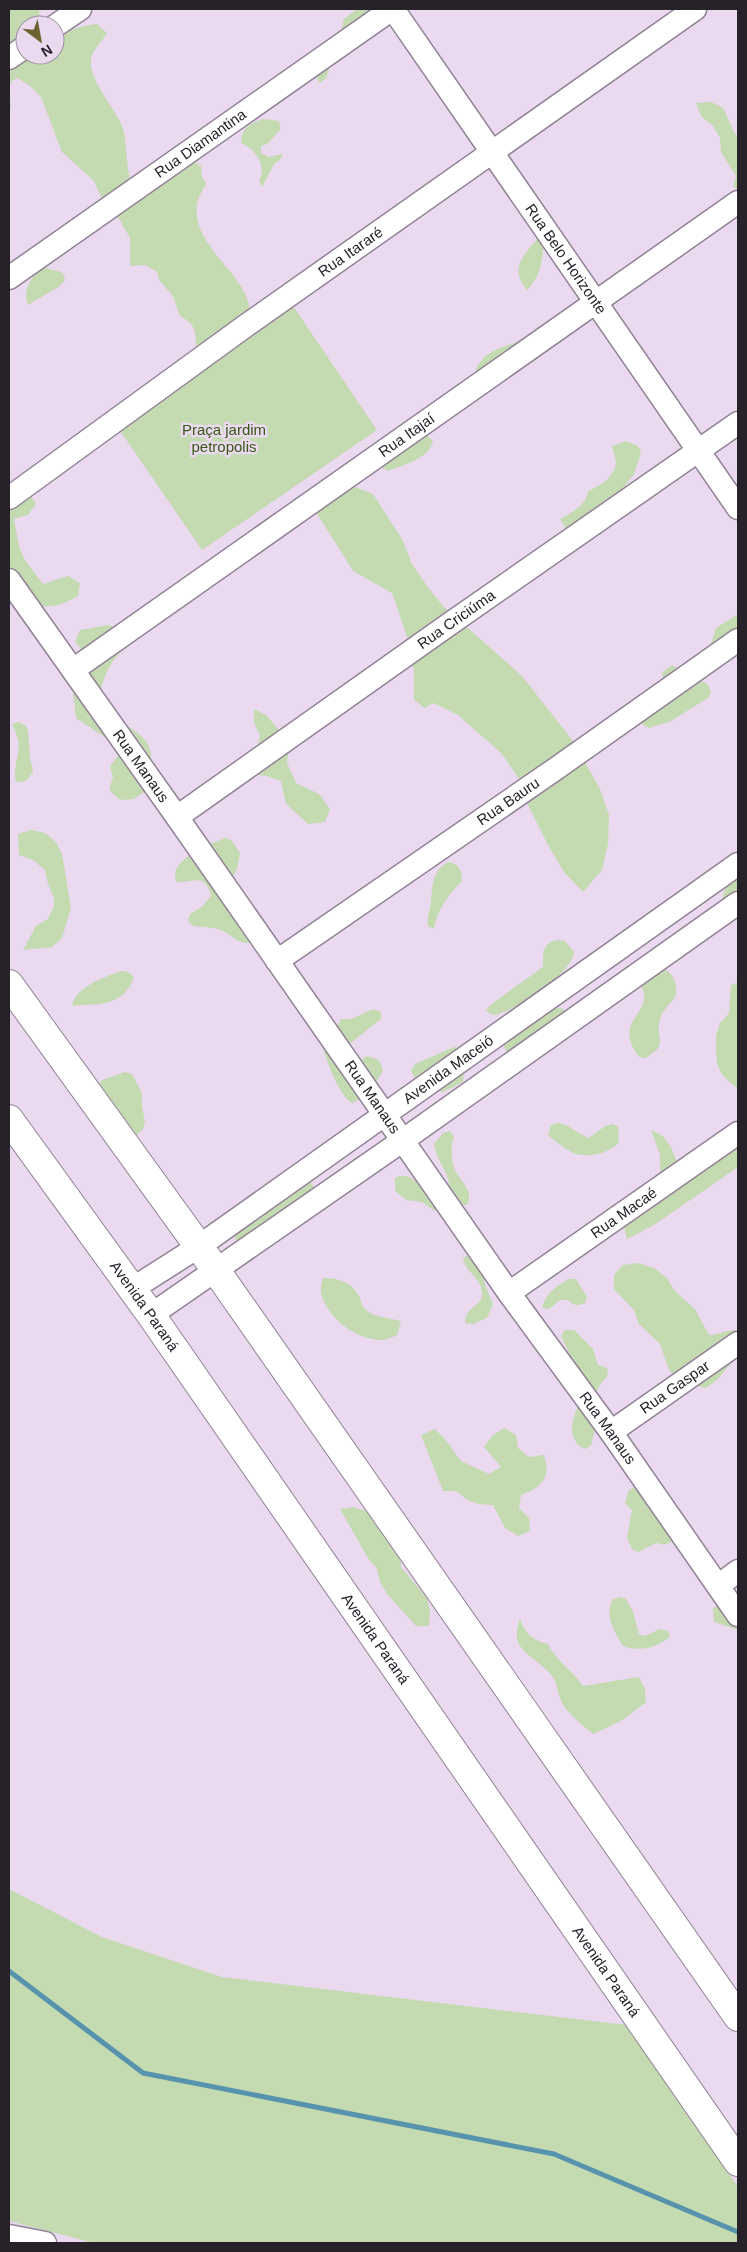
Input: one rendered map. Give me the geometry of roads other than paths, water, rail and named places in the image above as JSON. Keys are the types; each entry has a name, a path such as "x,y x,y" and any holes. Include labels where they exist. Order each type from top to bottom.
{"main road":[{"path":"9,984 215,1269 738,2017"},
{"name":"Avenida Paraná","path":"9,1119 151,1315 738,2162"}],"street":[{"path":"65,19 80,9"},
{"name":"Rua Belo Horizonte","path":"393,9 738,508"},
{"name":"Rua Diamantina","path":"9,278 393,9"},
{"name":"Rua Itararé","path":"9,498 491,151 694,9"},
{"name":"Rua Itajaí","path":"73,670 738,202"},
{"name":"Rua Criciúma","path":"177,817 459,617 738,423"},
{"name":"Rua Manaus","path":"9,580 509,1293 611,1432 738,1615"},
{"name":"Rua Bauru","path":"277,961 554,770 738,640"},
{"name":"Avenida Maceió","path":"132,1289 198,1247 385,1116 738,864"},
{"name":"Avenida Maceió","path":"151,1315 402,1141 738,903"},
{"name":"Rua Macaé","path":"509,1293 738,1133"},
{"name":"Rua Gaspar","path":"611,1432 738,1343"},
{"path":"718,1586 738,1572"},
{"path":"9,2236 45,2243"}],"waterway":[{"path":"9,1971 143,2073 554,2154 738,2232"}],"park label":[{"name":"Praça jardim petropolis","path":"224,438"}]}
